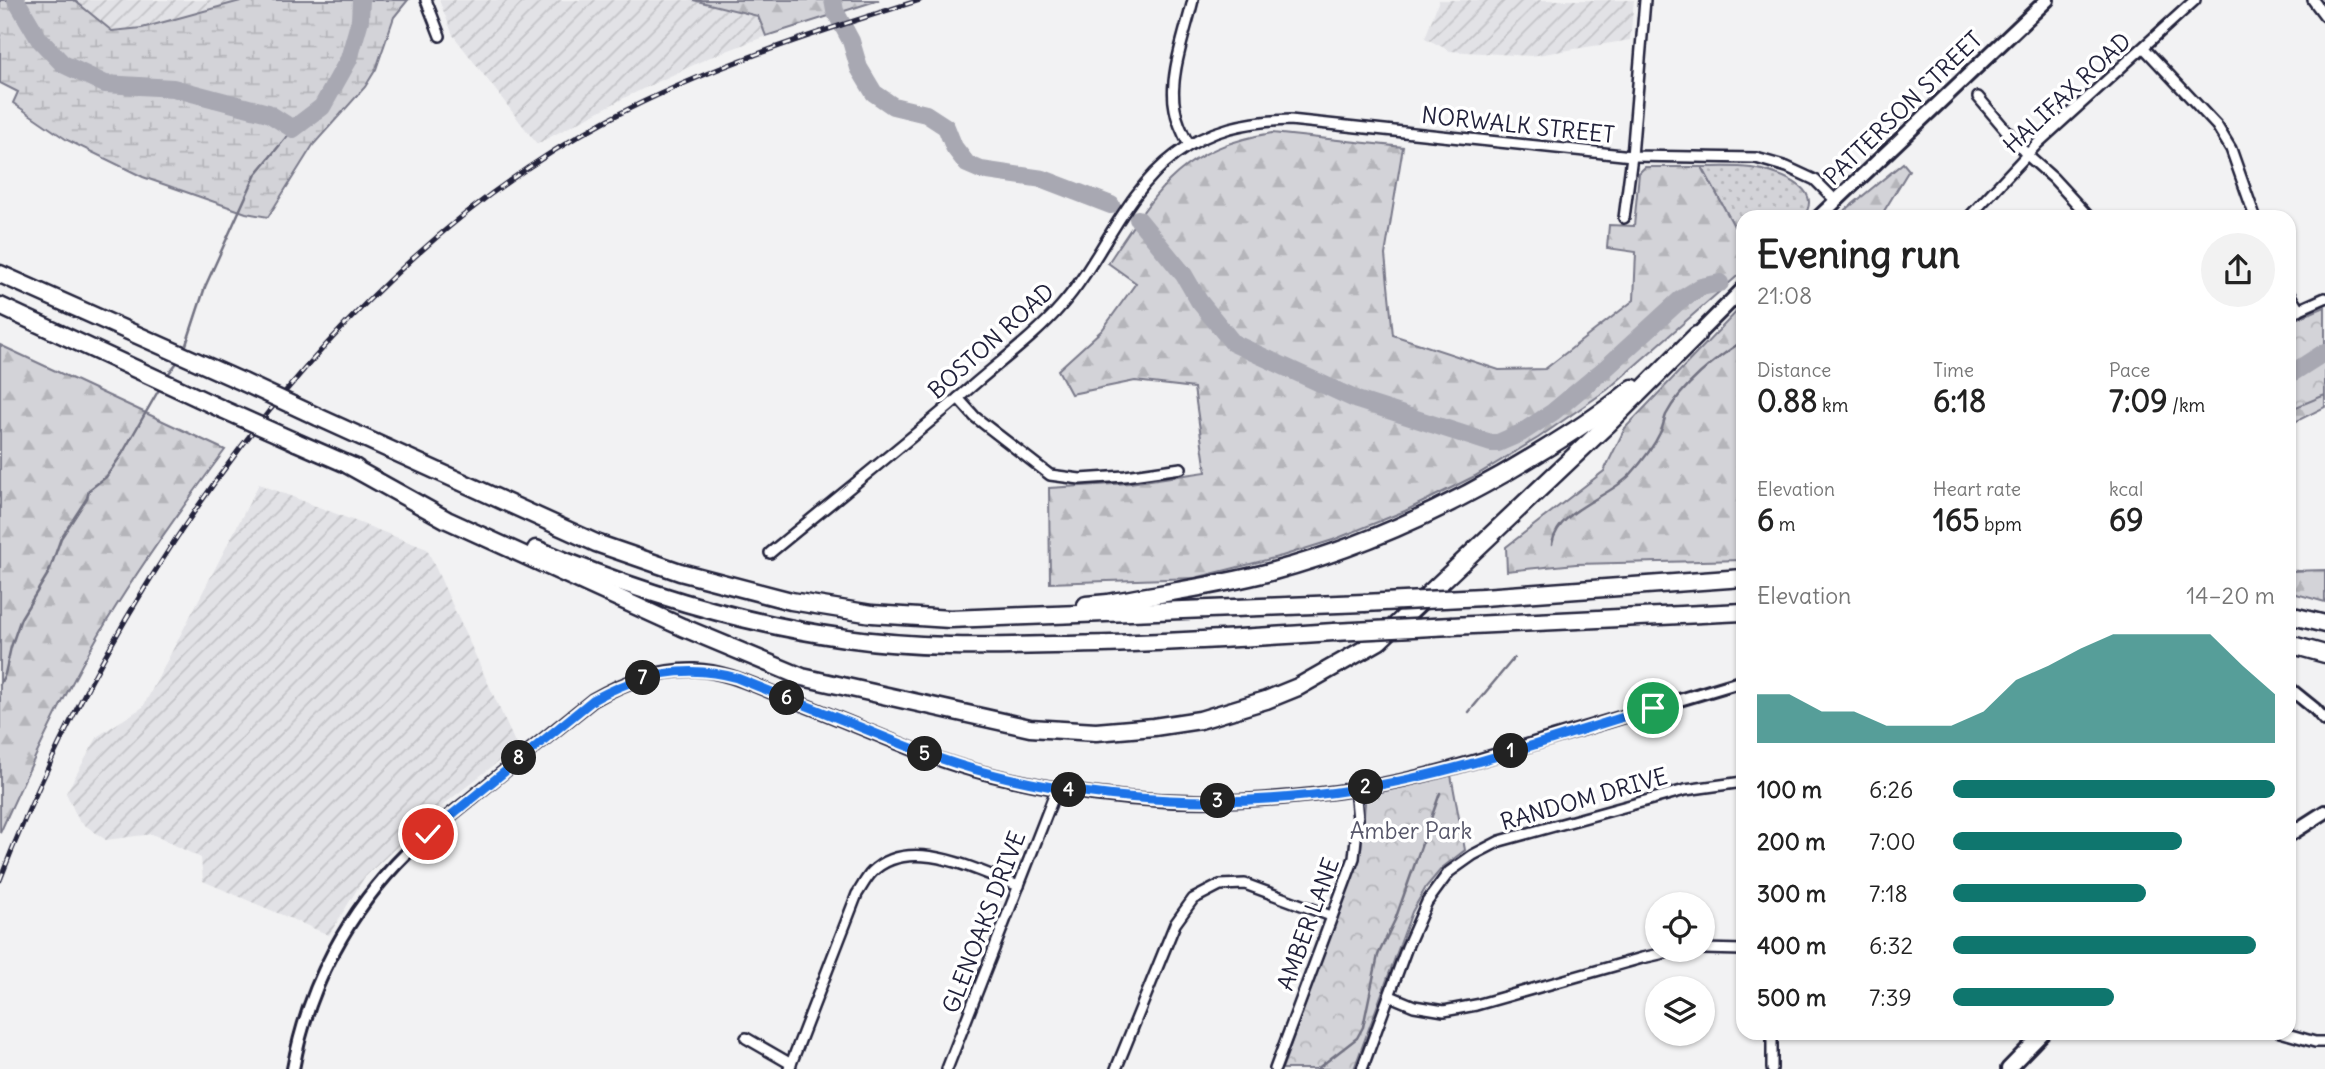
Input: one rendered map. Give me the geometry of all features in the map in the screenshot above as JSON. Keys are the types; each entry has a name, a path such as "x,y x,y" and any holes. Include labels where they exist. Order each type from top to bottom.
{"highway":[{"path":"0,274 596,542 680,572 791,601 872,614 950,619 1482,597 1736,579"},
{"path":"0,306 222,409 538,550 637,589 782,628 848,638 935,646 1128,644 1736,612"},
{"path":"950,619 1032,608 1108,603 1269,572 1348,548 1404,525 1491,482 1573,432 1628,392 1697,335"},
{"path":"348,465 460,526 682,627 802,677 1030,728 1096,732 1154,727 1200,720 1266,700 1298,687 1380,641 1607,425 1697,335"},
{"path":"2296,617 2325,624"},
{"path":"2296,646 2325,654"}],"main road":[{"name":"PATTERSON STREET","path":"1826,210 2047,0"},
{"path":"1697,335 1736,296"},
{"path":"2296,831 2325,812"},
{"path":"2008,1069 2036,1040"}],"street":[{"path":"426,0 440,36"},
{"path":"1189,145 1173,98 1193,0"},
{"path":"1624,218 1645,0"},
{"name":"HALIFAX ROAD","path":"1976,210 2027,155 2195,0"},
{"path":"2313,0 2325,16"},
{"path":"2144,48 2217,126 2231,149 2253,210"},
{"path":"1978,97 2027,155 2083,210"},
{"name":"NORWALK STREET","path":"1189,145 1228,128 1251,122 1290,120 1632,156 1756,158 1787,167 1815,180 1836,201"},
{"name":"BOSTON ROAD","path":"770,553 958,398 1061,307 1086,273 1141,186 1189,145"},
{"path":"2296,311 2325,298"},
{"path":"2296,305 2299,310"},
{"path":"958,398 975,417 1050,475 1080,479 1181,468"},
{"path":"293,1069 302,1027 323,971 347,928 377,885 428,834 593,700 616,687 666,672 716,672 928,755 986,772 1057,788 1135,798 1220,801 1355,789 1474,762 1736,683"},
{"path":"2296,694 2325,720"},
{"name":"RANDOM DRIVE","path":"1362,1069 1407,947 1427,902 1450,873 1473,855 1500,841 1672,794 1736,783"},
{"name":"GLENOAKS DRIVE","path":"947,1069 1057,788"},
{"name":"AMBER LANE","path":"1275,1069 1354,858 1358,819 1355,789"},
{"path":"746,1038 790,1066 857,894 872,872 892,859 929,854 1019,886"},
{"path":"1116,1069 1175,924 1193,899 1220,885 1245,884 1331,916"},
{"path":"1715,949 1736,950"},
{"path":"1390,996 1414,1006 1444,1011 1476,1005 1645,957"},
{"path":"2296,1037 2325,1042"},
{"path":"1772,1040 1772,1069"}],"shaded area":[{"path":"75,0 244,0 142,28 112,31"},
{"path":"439,0 693,0 758,16 766,36 708,58 537,144 453,35"},
{"path":"1439,0 1634,0 1630,40 1531,56 1450,51 1425,38"},
{"path":"259,484 427,549 517,747 429,816 364,878 329,935 203,881 201,858 152,834 106,840 79,821 66,793 98,736 143,707"}],"green space":[{"path":"0,0 74,0 112,31 142,28 244,0 408,0 394,17 376,69 365,87 313,145 268,217 246,213 143,177 67,140 13,103 18,92 0,83"},
{"path":"693,0 879,0 766,36 758,16"},
{"path":"1272,133 1403,147 1385,255 1393,335 1499,370 1545,369 1634,300 1636,252 1607,248 1609,225 1634,226 1639,173 1645,167 1702,167 1736,228 1736,277 1607,390 1538,438 1475,476 1405,511 1333,540 1195,578 1050,583 1049,488 1130,483 1206,472 1194,388 1135,381 1071,394 1058,370 1102,330 1136,283 1108,263 1141,214 1157,194 1192,162 1241,140"},
{"path":"1903,163 1909,170 1885,210 1846,210"},
{"path":"1702,167 1751,168 1772,173 1794,182 1808,197 1807,210 1736,210 1735,228"},
{"path":"2325,307 2325,395 2296,407 2296,319"},
{"path":"1736,312 1736,560 1576,564 1507,571 1506,547 1604,471 1625,428"},
{"path":"0,345 225,450 159,541 98,636 46,733 0,833"},
{"path":"2325,349 2325,407 2296,422 2296,359"},
{"path":"2325,570 2325,602 2296,594 2296,571"},
{"name":"Amber Park","path":"1451,775 1465,850 1442,868 1426,887 1412,912 1354,1069 1282,1069 1361,849 1366,792"}],"waterway":[{"path":"16,0 39,39 63,64 105,84 173,88 268,113 293,129 322,107 349,59 360,20 361,0"},
{"path":"833,0 835,11 851,41 859,68 874,93 893,106 926,114 946,127 954,147 967,164 981,170 1043,179 1111,205"},
{"path":"185,348 205,287 256,174 293,129"},
{"path":"1138,219 1184,275 1199,301 1233,343 1357,400 1491,443 1498,443 1521,433 1553,412 1680,300 1701,287 1720,283"},
{"path":"1552,544 1556,532 1573,513 1630,475 1655,443 1666,415 1690,383 1736,346"},
{"path":"2296,371 2325,352"},
{"path":"166,377 179,360"},
{"path":"0,684 21,618 49,572 61,538 87,498 89,490 106,477 122,454 161,386"},
{"path":"1469,712 1514,658"},
{"path":"1317,1069 1357,1038 1363,1027 1378,955 1395,920 1440,793"}],"railway":[{"path":"0,880 47,770 103,660 168,551 242,446 323,348 411,260 507,182 609,119 646,100 801,38 920,0"}],"route":[{"path":"428,834 593,700 639,678 666,672 694,670 737,678 928,755 986,772 1057,788 1135,798 1220,801 1376,786 1474,762 1653,708"}]}
